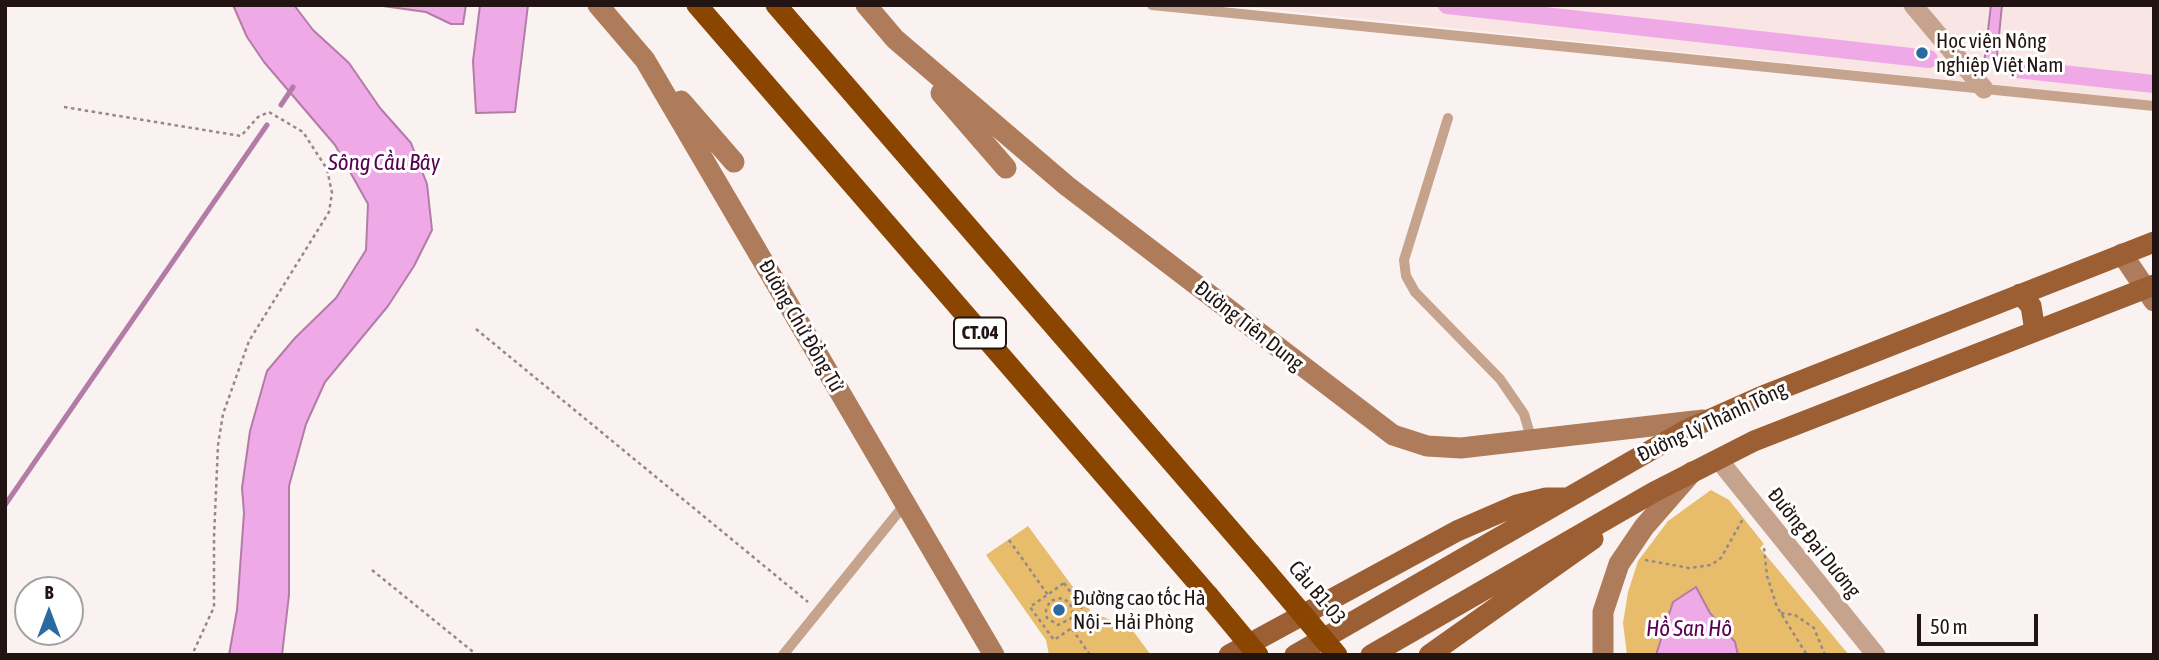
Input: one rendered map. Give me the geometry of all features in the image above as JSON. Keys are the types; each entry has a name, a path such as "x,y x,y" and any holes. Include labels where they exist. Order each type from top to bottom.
{"highway":[{"name":"CT.04","path":"698,5 1258,655"},
{"name":"Cầu B1-03","path":"776,5 1337,655"}],"main road":[{"name":"Đường Chử Đồng Tử","path":"598,5 645,60 994,655"},
{"name":"Đường Tiên Dung","path":"866,5 895,40 1067,186 1383,429 1416,443 1439,448 1532,442 1709,419"},
{"path":"895,40 1006,168"},
{"path":"645,60 734,162"},
{"name":"Đường Lý Thánh Tông","path":"1295,655 1573,498 1627,462 1709,419 2153,243"},
{"path":"2122,254 2151,291"},
{"name":"Đường Lý Thánh Tông","path":"1371,655 1694,471 1786,427 2035,331 2151,291"},
{"path":"2020,294 2031,306 2035,331"},
{"path":"1603,655 1603,612 1619,564 1633,540 1694,471"},
{"path":"1229,655 1457,531 1517,505 1546,498 1573,498"},
{"path":"1429,655 1558,567 1598,535 1616,514"}],"street":[{"path":"1913,5 1984,89"},
{"name":"Đường Đại Dương","path":"1718,459 1876,655"}],"lane":[{"path":"1152,5 2154,106"},
{"path":"1448,118 1404,260 1406,276 1415,292 1500,379 1524,414 1532,442"},
{"path":"783,655 905,503"}],"path":[{"path":"64,107 241,136 258,117 269,112 303,132 327,169 332,193 329,212 248,341 223,414 214,537 214,607 191,655"},
{"path":"476,329 819,610"},
{"path":"1639,557 1668,566 1703,568 1711,565 1721,558 1745,517"},
{"path":"1009,540 1048,595"},
{"path":"1764,548 1767,576 1780,612 1807,655"},
{"path":"372,570 477,655"},
{"path":"1064,583 1088,617 1054,640 1030,607 1048,595 1064,583"},
{"path":"1073,614 1070,603 1062,598 1050,601 1046,610 1047,618 1058,625 1084,611"},
{"path":"1780,612 1795,615 1814,628 1825,655"},
{"path":"1071,628 1090,655"}],"shaded area":[{"name":"Học viện Nông nghiệp Việt Nam","path":"1229,5 2154,5 2154,101"},
{"path":"1711,490 1729,500 1764,544 1760,548 1849,655 1627,655 1623,623 1628,592 1638,561 1668,521"},
{"path":"1028,526 1092,613 1130,627 1151,655 1049,655 1046,640 986,555"}],"water":[{"name":"Sông Cầu Bây","path":"233,5 294,5 313,30 349,63 380,108 411,143 427,184 432,230 414,266 388,306 325,382 306,424 289,486 289,595 282,655 229,655 237,610 244,513 242,488 250,431 267,371 295,338 336,298 366,250 368,204 335,145 264,62 247,37"},
{"path":"466,5 463,24 451,24 426,12 383,6"},
{"path":"480,5 528,5 515,112 476,113 473,61"},
{"path":"1991,5 2002,5 1996,66 1984,64"},
{"name":"Hồ San Hô","path":"1696,587 1710,613 1735,642 1738,655 1656,655 1673,602"}],"waterway":[{"path":"1447,5 1929,59"},
{"path":"2016,69 2154,84"},
{"path":"281,105 293,87"},
{"path":"5,505 267,125"}],"place":[{"name":"Học viện Nông nghiệp Việt Nam","path":"1922,53"},
{"name":"Đường cao tốc Hà Nội – Hải Phòng","path":"1059,610"}]}
